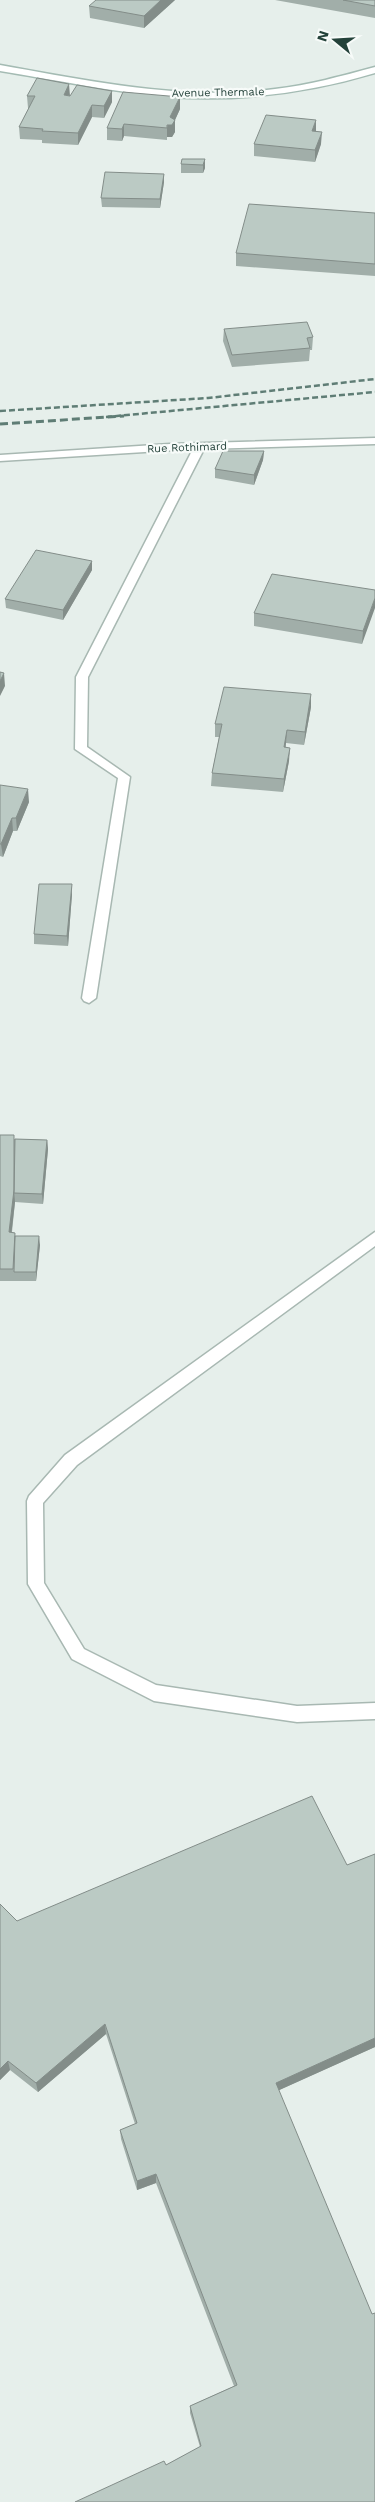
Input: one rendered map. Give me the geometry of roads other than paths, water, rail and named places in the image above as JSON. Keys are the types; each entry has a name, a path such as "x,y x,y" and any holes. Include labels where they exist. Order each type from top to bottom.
{"street":[{"name":"Avenue Thermale","path":"0,68 144,91 192,95 239,94 302,87 352,78 375,70"},
{"name":"Rue Rothimard","path":"0,458 200,447 375,441"},
{"path":"89,998 124,777 80,749 82,678 200,447"},
{"path":"375,1238 71,1460 34,1501 36,1584 78,1654 154,1693 297,1714 375,1711"}],"railway":[{"path":"0,411 208,398 375,379"},
{"path":"106,417 375,392"},
{"path":"0,424 124,416"}]}
